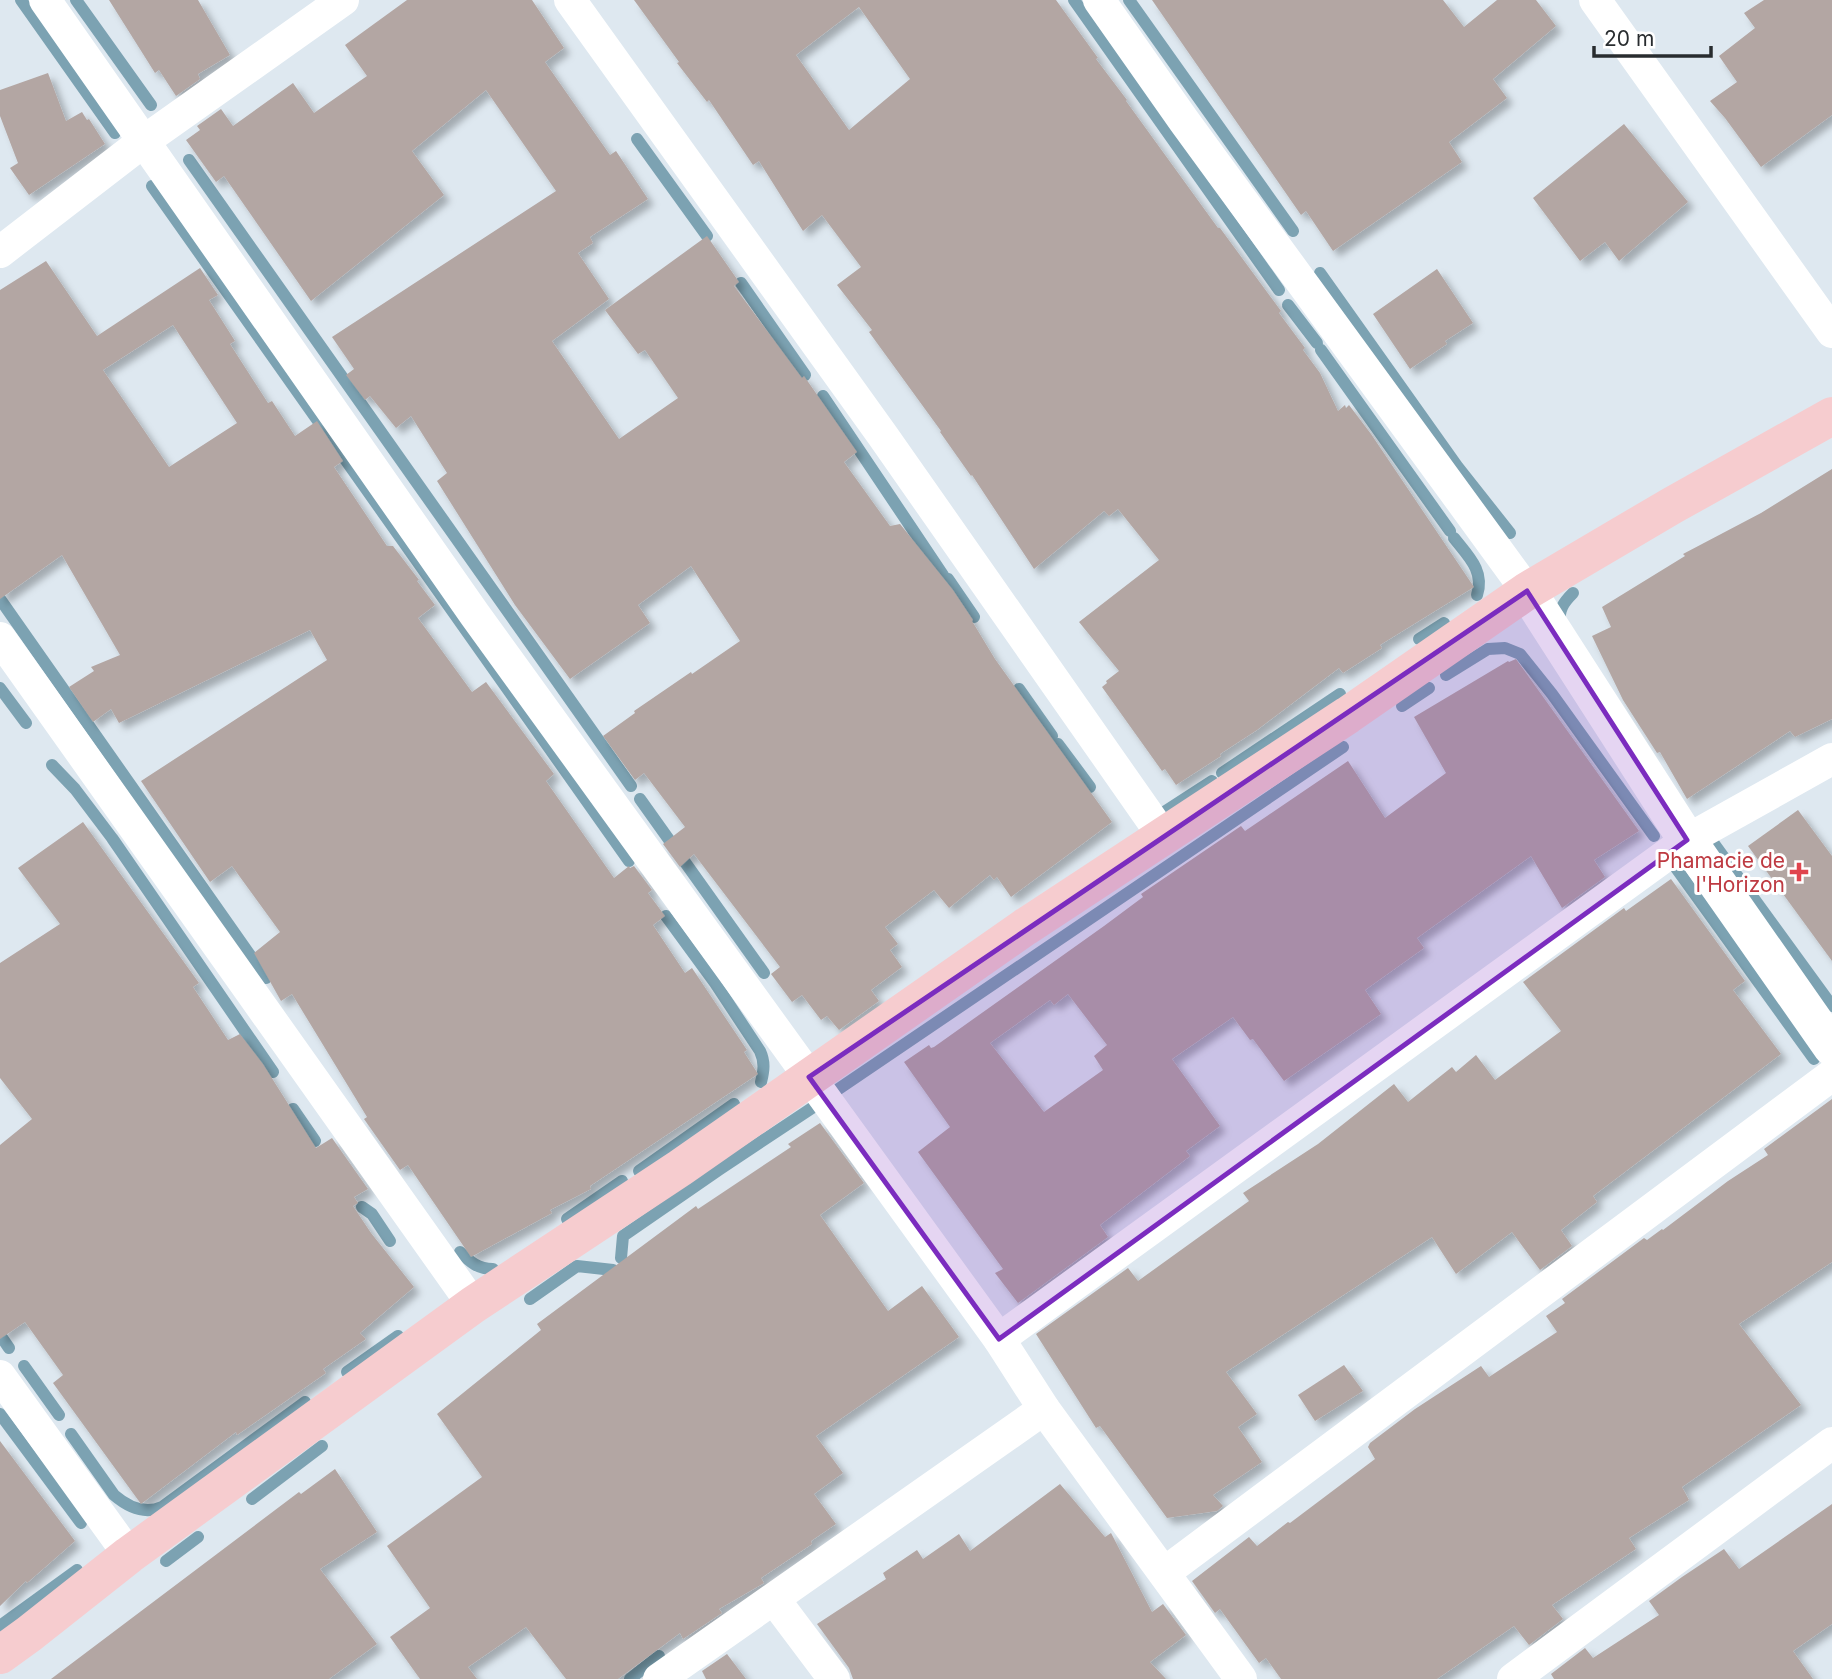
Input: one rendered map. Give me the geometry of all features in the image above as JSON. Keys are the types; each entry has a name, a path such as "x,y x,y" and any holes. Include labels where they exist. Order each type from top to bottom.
{"main road":[{"path":"0,1655 130,1555 473,1304 680,1168 1025,927 1348,715 1527,591 1832,416"}],"street":[{"path":"45,0 484,626 999,1339 1044,1409 1241,1679"},
{"path":"0,252 144,141 343,0"},
{"path":"570,0 883,436 1163,836"},
{"path":"1099,0 1184,121 1527,591 1687,840 1832,1047"},
{"path":"1595,0 1832,332"},
{"path":"0,638 473,1304"},
{"path":"999,1339 1687,840 1832,759"},
{"path":"1164,1573 1832,1074"},
{"path":"0,1376 130,1555"},
{"path":"659,1679 1044,1409"},
{"path":"1513,1679 1832,1443"},
{"path":"774,1599 834,1679"}],"highlighted area":[{"path":"1527,591 1687,840 999,1339 809,1077"}],"building":[{"path":"109,0 198,0 230,55 198,74 200,79 176,96 159,70 155,73"},
{"path":"407,0 532,0 564,48 545,62 610,155 616,151 648,199 590,237 593,243 578,253 609,299 552,341 619,439 678,398 645,350 638,354 605,310 707,236 739,282 734,286 802,378 804,376 857,452 844,462 890,526 900,524 953,590 995,659 1112,822 1011,897 997,877 994,880 990,875 949,908 934,890 885,927 898,944 890,950 902,967 871,990 879,1001 839,1030 827,1016 821,1020 802,995 792,1002 771,974 780,967 694,854 680,867 663,844 685,827 644,773 635,780 603,736 635,713 634,711 740,641 691,566 638,605 650,623 570,679 515,605 437,481 447,473 411,416 396,428 370,396 365,400 346,375 354,369 332,337 556,191 486,90 412,151 444,195 311,301 224,176 216,182 186,140 200,130 197,126 221,109 233,126 293,83 314,113 367,76 345,45"},
{"path":"634,0 1056,0 1126,101 1281,311 1279,313 1320,373 1338,411 1349,405 1474,587 1380,645 1382,648 1343,673 1339,668 1257,730 1220,754 1221,756 1176,785 1165,769 1162,771 1102,687 1119,671 1079,622 1159,560 1118,509 1109,516 1104,511 1034,569 972,475 869,332 872,330 837,285 861,267 822,215 803,231 759,161 753,165 709,100 707,102 677,63 679,62","holes":["859,7 910,79 849,130 796,55"]},
{"path":"1152,0 1443,0 1464,27 1497,0 1536,0 1556,26 1493,79 1507,98 1449,142 1462,162 1333,251 1306,211 1301,215"},
{"path":"1764,0 1832,0 1832,115 1761,167 1710,101 1737,82 1719,56 1755,28 1744,13"},
{"path":"48,73 66,121 82,112 105,144 29,195 10,168 18,163 0,116 0,90"},
{"path":"1624,124 1688,202 1619,261 1605,242 1580,261 1533,198"},
{"path":"46,261 97,336 200,268 218,295 209,300 235,341 230,344 268,403 272,401 295,436 317,421 343,461 334,467 387,546 393,546 435,605 418,618 472,692 486,682 554,774 546,781 614,878 629,866 634,866 652,890 648,893 665,916 653,925 685,973 692,968 747,1050 744,1052 758,1074 590,1186 591,1189 471,1257 408,1165 400,1170 364,1119 367,1117 292,994 281,1001 254,953 280,932 232,866 210,882 141,781 327,660 310,630 119,723 111,709 93,722 69,687 94,671 91,667 120,655 62,555 0,599 0,290","holes":["173,325 237,423 169,467 103,370"]},
{"path":"1437,269 1473,323 1410,369 1373,314"},
{"path":"1832,469 1832,719 1795,737 1790,731 1687,799 1660,752 1657,753 1623,700 1592,636 1611,627 1602,607 1685,556 1683,554 1761,513"},
{"path":"1516,659 1639,831 1594,860 1605,877 1562,908 1531,856 1417,938 1424,948 1365,990 1381,1014 1284,1081 1233,1017 1172,1059 1220,1126 1186,1151 1190,1156 1100,1225 1108,1237 1018,1303 995,1273 1003,1269 918,1152 950,1127 904,1062 929,1045 934,1047 1104,926 1143,897 1141,894 1241,826 1245,831 1348,761 1385,818 1446,773 1414,717","holes":["1068,994 1107,1045 1094,1056 1103,1070 1044,1112 990,1043 1050,1000 1054,1005"]},
{"name":"Phamacie de l'Horizon","path":"1798,810 1832,856 1832,961 1748,846"},
{"path":"83,822 199,983 193,987 228,1040 240,1034 263,1064 316,1148 332,1138 368,1189 354,1197 358,1203 353,1206 414,1287 360,1333 366,1339 323,1369 326,1373 237,1435 236,1432 141,1504 53,1383 63,1375 25,1322 0,1339 0,1145 32,1119 0,1078 0,963 60,924 18,868"},
{"path":"1671,879 1745,981 1733,990 1781,1054 1593,1196 1597,1202 1561,1230 1572,1246 1540,1270 1512,1232 1456,1274 1432,1237 1226,1372 1257,1414 1238,1427 1262,1462 1213,1495 1223,1506 1217,1511 1167,1518 1100,1426 1096,1428 1036,1334 1128,1268 1138,1281 1249,1201 1243,1193 1318,1144 1394,1084 1408,1102 1452,1067 1456,1072 1476,1055 1495,1080 1561,1031 1523,982 1624,908 1626,911"},
{"path":"1832,1099 1832,1262 1739,1324 1801,1405 1682,1487 1689,1500 1629,1538 1636,1549 1552,1605 1563,1619 1529,1645 1514,1626 1437,1679 1281,1679 1266,1658 1259,1663 1220,1609 1215,1613 1192,1581 1249,1537 1257,1546 1375,1459 1368,1447 1370,1443 1415,1409 1481,1366 1489,1377 1557,1332 1546,1316 1565,1303 1562,1299 1644,1238 1647,1240 1663,1230 1768,1155 1764,1149"},
{"path":"820,1123 864,1183 820,1215 888,1311 922,1286 959,1337 816,1436 843,1473 814,1494 836,1524 811,1541 812,1544 761,1578 764,1583 719,1609 722,1613 683,1639 680,1633 618,1679 566,1679 526,1627 468,1667 477,1679 420,1679 390,1637 430,1608 387,1546 482,1477 437,1414 541,1330 537,1324 696,1206 698,1209 791,1147 788,1144"},
{"path":"1344,1365 1363,1391 1315,1421 1298,1395"},
{"path":"0,1441 75,1541 0,1606"},
{"path":"335,1469 377,1532 320,1569 377,1644 329,1679 51,1679 299,1492 301,1494"},
{"path":"1060,1484 1105,1537 1111,1533 1152,1612 1163,1604 1186,1635 1150,1662 1166,1679 853,1679 849,1668 817,1624 886,1579 883,1573 917,1550 923,1559 959,1534 970,1551"},
{"path":"1832,1504 1832,1624 1793,1651 1813,1679 1554,1679 1551,1674 1585,1648 1593,1658 1659,1615 1649,1601 1724,1549 1739,1569"},
{"path":"727,1654 746,1679 706,1679 702,1671"}],"waterway":[{"path":"21,0 115,133"},
{"path":"76,0 151,105"},
{"path":"1074,0 1279,290"},
{"path":"1129,0 1293,231"},
{"path":"637,139 707,236"},
{"path":"189,160 631,786"},
{"path":"152,186 629,861"},
{"path":"1320,273 1457,466 1510,533"},
{"path":"741,283 805,375"},
{"path":"1288,305 1317,343"},
{"path":"1321,350 1450,531"},
{"path":"823,396 943,575"},
{"path":"1454,538 1477,571 1477,595"},
{"path":"948,579 974,617"},
{"path":"1560,623 1562,606 1573,593"},
{"path":"0,599 266,978"},
{"path":"1419,639 1444,623"},
{"path":"1446,675 1488,649 1505,648 1520,654 1654,836"},
{"path":"0,688 26,723"},
{"path":"1402,706 1429,688"},
{"path":"1019,689 1052,736"},
{"path":"1222,773 1340,694"},
{"path":"1058,744 1090,787"},
{"path":"837,1090 1343,747"},
{"path":"52,765 75,789 112,838 273,1072"},
{"path":"1158,816 1212,781"},
{"path":"640,799 764,973"},
{"path":"1712,841 1832,1006"},
{"path":"1671,861 1814,1059"},
{"path":"666,916 760,1051 764,1066 761,1082"},
{"path":"639,1171 734,1104"},
{"path":"621,1258 623,1236 815,1106"},
{"path":"293,1109 315,1141"},
{"path":"567,1219 622,1181"},
{"path":"362,1207 372,1214 390,1241"},
{"path":"460,1252 475,1264 493,1269"},
{"path":"530,1299 577,1266 613,1270"},
{"path":"0,1335 9,1348"},
{"path":"347,1372 398,1336"},
{"path":"24,1366 59,1415"},
{"path":"71,1434 114,1495 131,1506 149,1510 162,1507 305,1402"},
{"path":"0,1414 81,1523"},
{"path":"252,1499 322,1446"},
{"path":"166,1561 198,1537"},
{"path":"0,1626 77,1570"},
{"path":"630,1679 659,1656"}],"place":[{"name":"Phamacie de l'Horizon","path":"1799,872"}]}
